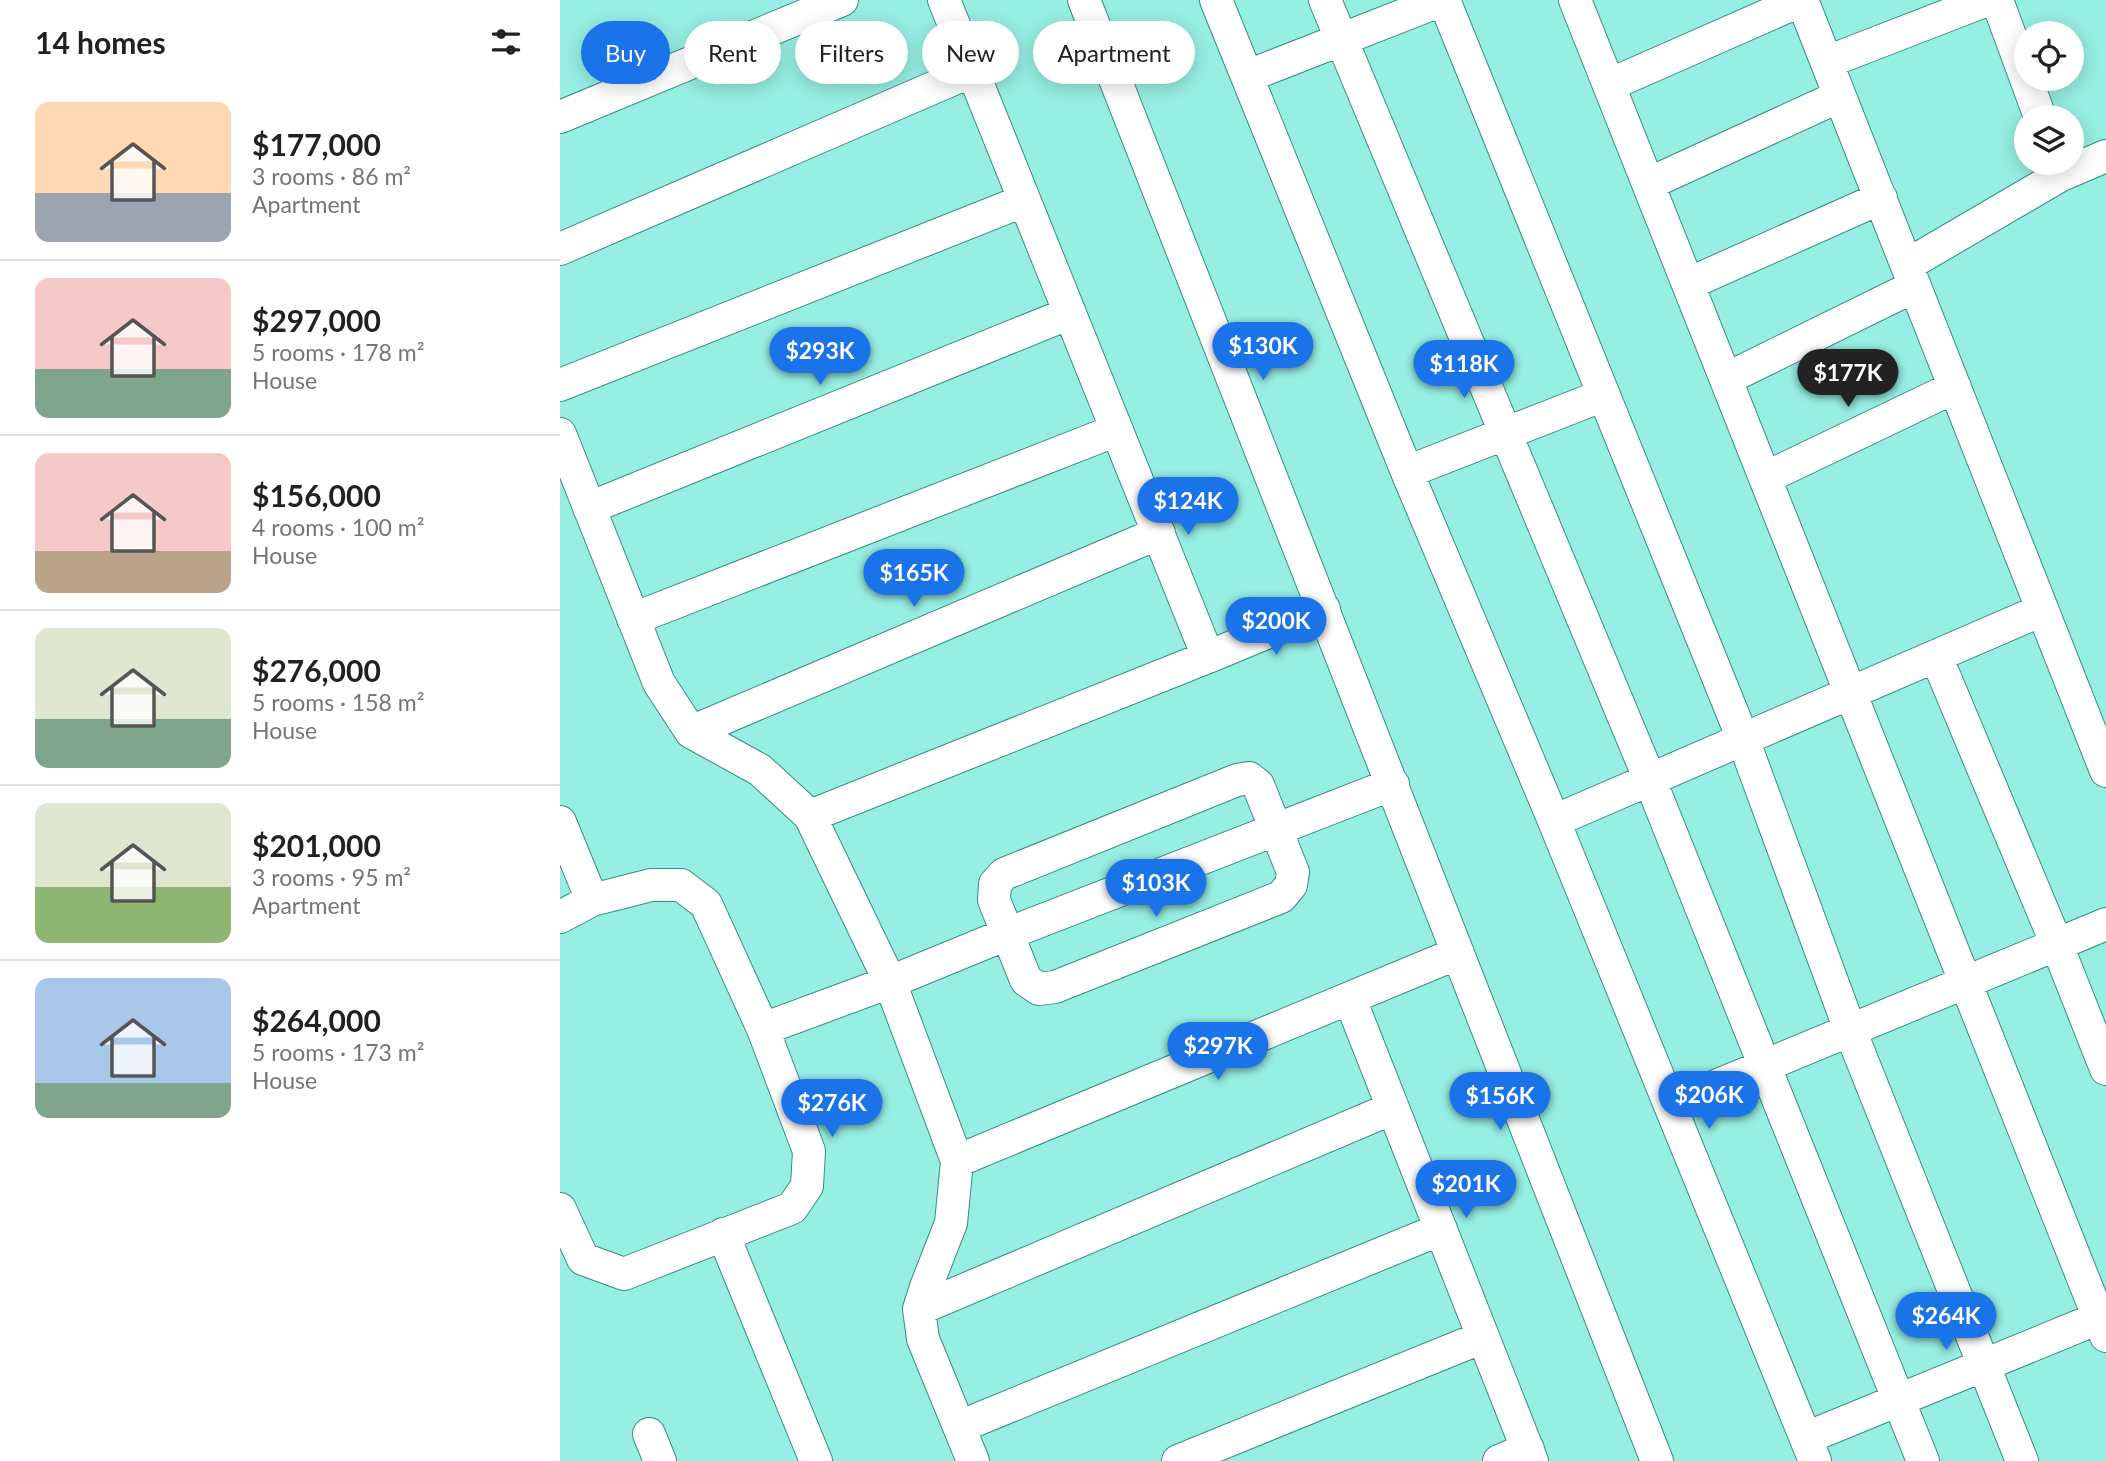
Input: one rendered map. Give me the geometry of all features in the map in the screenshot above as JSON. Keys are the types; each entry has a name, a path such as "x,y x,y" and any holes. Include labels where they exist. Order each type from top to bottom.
{"street":[{"path":"560,117 842,0"},
{"path":"944,0 952,21"},
{"path":"1084,0 1657,1461"},
{"path":"1216,0 1407,472 1555,821 1810,1449 1899,1400 1984,1365 2104,1323 1965,982 1575,0"},
{"path":"1325,0 1650,780 1923,1461"},
{"path":"1248,76 1443,0 1743,739 1850,1030 2022,1461"},
{"path":"1609,85 1802,0 2106,771"},
{"path":"1827,62 1987,0"},
{"path":"1997,0 2036,105"},
{"path":"560,249 942,84"},
{"path":"977,84 1208,657"},
{"path":"1648,184 1840,96"},
{"path":"2084,162 2106,156"},
{"path":"1726,379 1911,275 2050,175"},
{"path":"1688,284 1881,198"},
{"path":"560,385 1023,201"},
{"path":"589,508 1070,313"},
{"path":"1765,478 1955,387"},
{"path":"1407,472 1604,395"},
{"path":"633,619 1117,430"},
{"path":"560,434 659,683 691,732 760,770 810,816 890,982 957,1161 951,1223 919,1309 923,1339 973,1461"},
{"path":"691,732 1158,533"},
{"path":"810,816 1324,609"},
{"path":"1555,821 2042,610"},
{"path":"1936,656 2057,944 2106,1069"},
{"path":"1249,778 1258,785 1277,828 1293,872 1291,885 1281,897 1055,987 1039,989 1026,980 994,900 995,884 1004,874 1237,780 1249,778"},
{"path":"763,1029 890,982 1393,784"},
{"path":"560,822 592,900"},
{"path":"560,917 592,900 651,885 681,885 706,904 763,1029 809,1151 807,1186 792,1208 624,1274 583,1259 560,1209"},
{"path":"1670,1105 2106,924"},
{"path":"957,1161 1458,953"},
{"path":"1350,999 1530,1455 1499,1461"},
{"path":"919,1309 1393,1108"},
{"path":"959,1427 1441,1229"},
{"path":"723,1234 816,1461"},
{"path":"1178,1461 1483,1337"}]}
